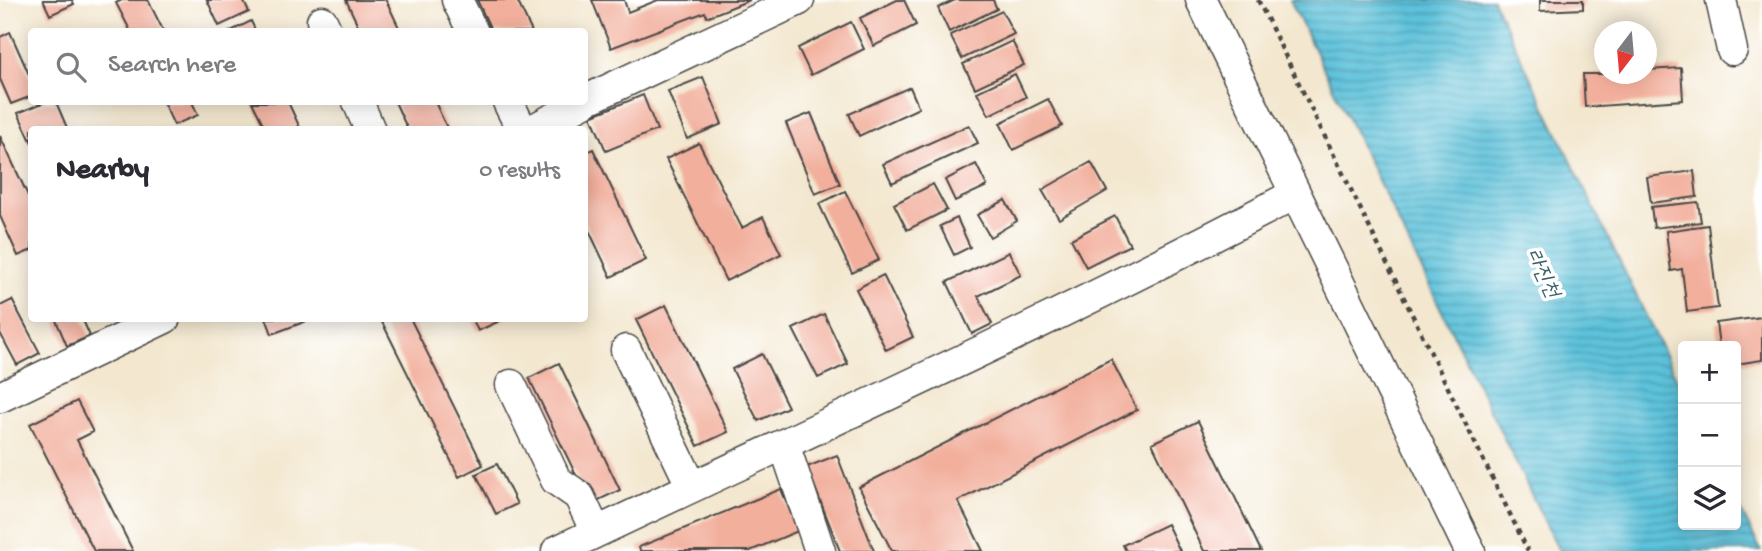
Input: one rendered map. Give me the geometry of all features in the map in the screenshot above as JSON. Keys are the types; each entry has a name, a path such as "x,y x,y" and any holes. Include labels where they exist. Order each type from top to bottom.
{"street":[{"path":"457,0 471,28"},
{"path":"588,99 799,0"},
{"path":"1201,0 1470,551"},
{"path":"1721,0 1732,50"},
{"path":"359,105 368,126"},
{"path":"510,105 520,126"},
{"path":"539,126 577,105"},
{"path":"557,551 978,355 1185,253 1295,194"},
{"path":"0,397 157,322"},
{"path":"626,351 692,487"},
{"path":"511,385 556,480 579,496 596,532"},
{"path":"784,444 820,551"}],"path":[{"path":"1258,0 1528,551"}],"water":[{"name":"라진천","path":"1290,0 1493,0 1678,382 1678,530 1741,530 1741,510 1761,551 1559,551"}],"building":[{"path":"43,0 72,0 74,4 50,15"},
{"path":"122,0 148,0 162,28 129,28 116,3"},
{"path":"207,0 243,0 249,12 219,26"},
{"path":"346,0 386,0 399,28 359,28"},
{"path":"477,0 517,0 530,28 490,28"},
{"path":"592,0 624,0 628,12 658,0 750,0 707,17 705,12 611,48"},
{"path":"897,0 904,0 916,25 874,46 860,18"},
{"path":"955,0 993,0 997,9 949,32 938,8"},
{"path":"1540,0 1583,0 1583,9 1540,11"},
{"path":"1002,11 1014,34 962,59 950,35"},
{"path":"251,21 254,28 237,28"},
{"path":"851,22 864,49 811,75 798,48"},
{"path":"10,32 28,72 28,98 11,104 0,79 0,37"},
{"path":"1012,41 1024,65 975,88 963,64"},
{"path":"1681,68 1683,100 1585,107 1583,74 1594,74 1594,84 1657,84 1657,69"},
{"path":"1015,74 1026,97 989,115 977,92"},
{"path":"703,77 722,124 687,139 668,91"},
{"path":"910,87 919,108 859,136 849,114"},
{"path":"643,95 657,130 606,151 591,116"},
{"path":"1048,99 1062,126 1013,150 1000,123"},
{"path":"38,105 57,105 66,126 28,126 28,134 18,113"},
{"path":"164,105 193,105 198,115 174,125"},
{"path":"254,105 289,105 299,126 264,126"},
{"path":"396,105 436,105 446,126 406,126"},
{"path":"811,113 840,184 815,194 786,123"},
{"path":"969,125 978,143 892,183 883,164"},
{"path":"0,136 28,196 28,252 18,256 0,216"},
{"path":"699,143 742,228 763,217 781,254 726,281 666,159"},
{"path":"593,149 646,260 611,277 588,228 588,151"},
{"path":"1091,162 1107,191 1059,219 1042,190"},
{"path":"976,164 987,186 955,201 945,180"},
{"path":"1694,171 1697,197 1651,203 1647,177"},
{"path":"933,184 947,210 907,230 894,204"},
{"path":"845,191 879,260 852,273 819,204"},
{"path":"1005,200 1017,221 990,237 977,215"},
{"path":"1698,202 1701,222 1654,228 1651,207"},
{"path":"1115,216 1130,245 1086,267 1071,239"},
{"path":"957,218 970,247 954,255 940,226"},
{"path":"1708,225 1718,308 1687,312 1682,269 1671,271 1666,231"},
{"path":"1009,252 1021,275 978,296 992,324 972,334 947,282"},
{"path":"883,275 913,337 886,350 856,289"},
{"path":"12,300 40,353 17,365 0,333 0,306"},
{"path":"666,305 728,432 698,446 636,320"},
{"path":"824,314 848,364 818,378 793,329"},
{"path":"1762,317 1762,360 1741,363 1741,341 1718,341 1716,323"},
{"path":"57,322 84,322 90,336 67,346"},
{"path":"268,322 304,322 272,334"},
{"path":"382,322 412,322 483,465 459,477"},
{"path":"474,322 497,322 478,331"},
{"path":"762,354 788,407 758,421 732,369"},
{"path":"1111,359 1137,410 958,501 983,551 892,551 859,487"},
{"path":"559,363 620,490 590,504 529,378"},
{"path":"77,401 93,432 77,440 133,551 94,551 30,424"},
{"path":"1198,421 1261,551 1204,551 1152,443"},
{"path":"837,455 874,551 840,551 807,467"},
{"path":"497,464 517,504 496,514 476,474"},
{"path":"781,489 798,531 750,551 640,551 639,547"},
{"path":"1167,524 1180,551 1126,551 1123,545"}]}
